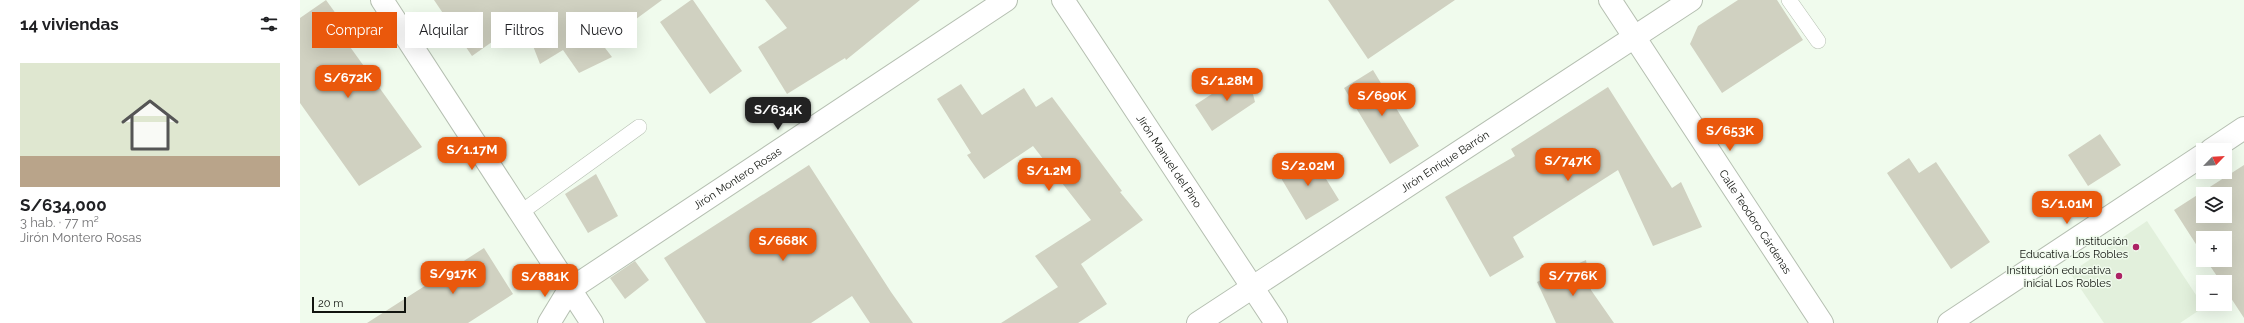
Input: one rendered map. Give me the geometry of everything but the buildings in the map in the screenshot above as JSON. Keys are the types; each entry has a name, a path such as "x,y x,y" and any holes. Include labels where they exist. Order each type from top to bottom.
{"street":[{"path":"382,0 569,290 592,323"},
{"name":"Jirón Montero Rosas","path":"569,290 1006,0"},
{"name":"Jirón Manuel del Pino","path":"1063,0 1276,323"},
{"name":"Calle Teodoro Cárdenas","path":"1610,0 1822,323"},
{"name":"Jirón Enrique Barrón","path":"1198,323 1692,0"},
{"path":"2222,143 2244,128"},
{"path":"1949,323 2196,160"},
{"path":"549,323 569,290"}],"lane":[{"path":"1789,0 1818,41"},
{"path":"520,213 639,127"}],"shaded area":[{"name":"Institución Educativa Los Robles","path":"2147,221 2196,295 2196,311 2198,311 2180,323 2104,323 2070,273"}],"place":[{"name":"Institución Educativa Los Robles","path":"2136,247"},
{"name":"Institución educativa inicial Los Robles","path":"2119,276"}]}
